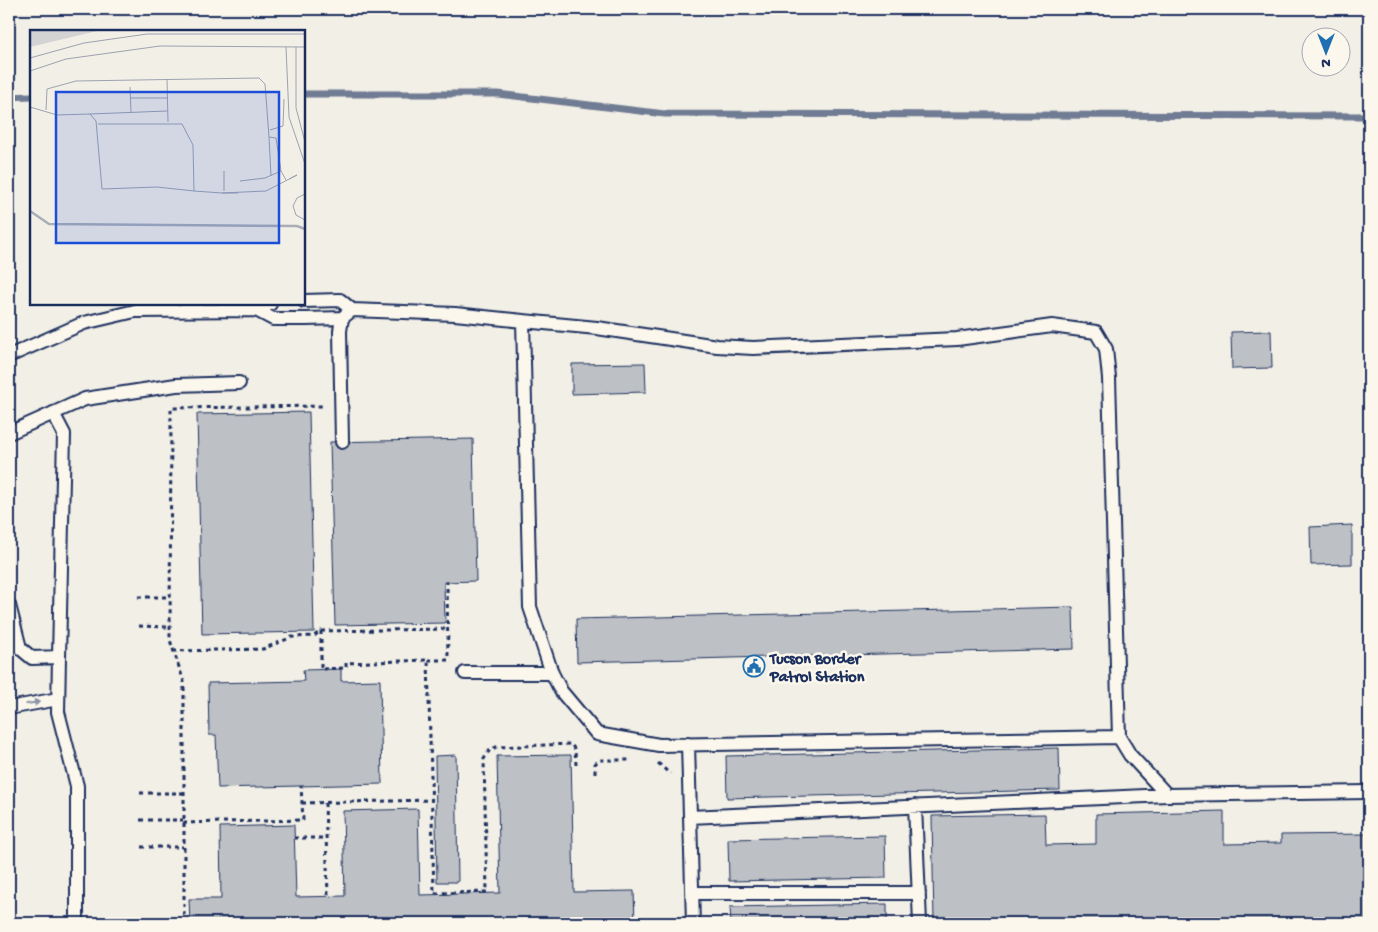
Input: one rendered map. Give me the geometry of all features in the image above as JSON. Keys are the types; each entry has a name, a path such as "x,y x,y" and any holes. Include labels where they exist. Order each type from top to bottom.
{"lane":[{"path":"305,301 340,300 347,314 340,331 342,442"},
{"path":"9,356 84,323 135,311 256,310 268,305"},
{"path":"256,310 273,318 347,314 455,314 597,328 717,346 753,348 957,339 1052,326 1096,332 1106,349 1109,378 1119,737 1130,755 1167,795"},
{"path":"523,321 530,607 552,673 561,691 597,734 659,745 1119,737"},
{"path":"9,433 85,399 176,385 239,383"},
{"path":"53,413 64,434 58,712 77,786 77,923"},
{"path":"9,605 20,648 32,658 60,657"},
{"path":"465,673 552,673"},
{"path":"9,708 58,699"},
{"path":"688,744 692,923"},
{"path":"690,817 1167,795 1369,792"},
{"path":"914,806 920,923"},
{"path":"692,893 919,893"}],"path":[{"path":"184,923 184,682 170,640 171,408 341,406"},
{"path":"321,631 321,669 346,668 346,663 448,660 447,582"},
{"path":"138,597 170,597"},
{"path":"138,626 170,627"},
{"path":"173,651 263,650 292,637 314,636 321,631 448,629"},
{"path":"428,660 434,893 487,892 484,759 489,751 496,747 571,744 575,750 576,765"},
{"path":"595,773 595,764 599,760 637,760"},
{"path":"653,762 668,771 674,780"},
{"path":"140,820 183,822 303,820 302,786"},
{"path":"140,793 183,793"},
{"path":"302,803 432,800"},
{"path":"325,803 328,896"},
{"path":"294,838 326,838"},
{"path":"141,847 183,847"}],"building":[{"path":"1271,331 1272,368 1232,369 1231,332"},
{"path":"645,363 646,392 572,394 572,364"},
{"path":"309,412 314,632 202,634 197,414"},
{"path":"473,439 476,581 444,582 445,623 335,625 330,442"},
{"path":"1352,525 1352,564 1311,565 1310,527"},
{"path":"1073,607 1074,649 577,662 576,619"},
{"path":"341,669 341,681 380,680 382,784 218,788 216,735 209,735 208,683 304,681 303,670"},
{"path":"1059,748 1060,790 727,798 726,756"},
{"path":"456,755 458,882 437,882 435,756"},
{"path":"571,755 574,892 634,891 635,923 190,923 189,899 221,899 220,827 294,825 296,897 345,896 343,811 418,809 420,895 500,893 497,756"},
{"path":"1224,811 1224,844 1281,843 1281,835 1369,834 1369,923 934,923 932,816 1045,814 1046,845 1096,844 1096,814"},
{"path":"885,836 886,878 729,881 728,839"},
{"path":"887,904 887,923 731,923 730,907"}],"waterway":[{"path":"305,94 498,94 665,114 1369,116"},
{"path":"9,97 30,96"}],"place":[{"name":"Tucson Border Patrol Station","path":"754,666"}]}
